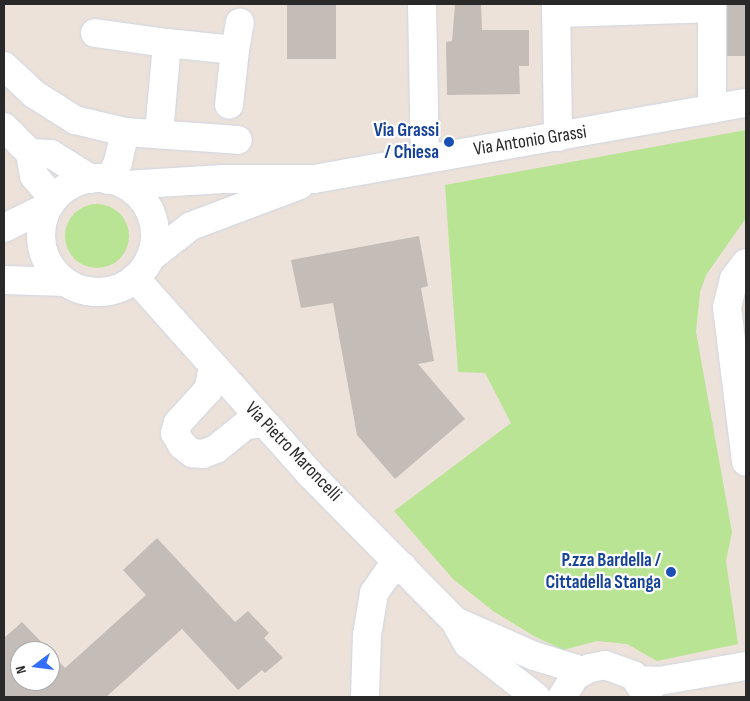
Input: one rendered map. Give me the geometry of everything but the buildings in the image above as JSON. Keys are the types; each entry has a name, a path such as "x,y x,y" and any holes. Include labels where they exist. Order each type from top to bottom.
{"street":[{"path":"422,4 425,159"},
{"path":"558,137 556,8 712,8 712,109"},
{"path":"229,105 240,22"},
{"path":"95,33 235,50"},
{"path":"159,132 167,43"},
{"path":"4,66 34,94 75,120 124,132 159,132 238,140"},
{"name":"Via Antonio Grassi","path":"108,181 314,179 746,103"},
{"path":"4,126 30,153 34,176 51,203"},
{"path":"108,181 118,162 124,132"},
{"path":"4,280 65,282 95,292 116,289 142,268 154,238 152,217 141,198 51,154 30,153"},
{"name":"Via Antonio Grassi","path":"142,268 191,226 314,179"},
{"path":"4,228 51,203 71,185 108,181"},
{"path":"51,203 42,226 42,247 50,266 65,282"},
{"path":"746,263 734,279 727,307 746,462"},
{"name":"Via Pietro Maroncelli","path":"142,268 214,367 264,423 403,567 429,598 455,621 518,650 583,671"},
{"path":"214,367 208,390 178,423 175,433 182,445 192,454 203,454 216,450 246,425 264,423"},
{"path":"365,697 367,635 374,593 388,573 403,567"},
{"name":"Via Pietro Maroncelli","path":"455,621 468,644 536,697"},
{"path":"562,697 569,683 583,671 612,666 626,671 643,689 659,681 746,666"}],"green space":[{"path":"746,130 746,218 706,275 700,292 696,332 732,532 726,561 738,644 657,661 627,644 597,641 563,650 534,636 493,611 453,579 394,511 511,423 485,373 458,372 445,185"},
{"path":"97,204 115,210 123,218 129,236 123,254 115,262 97,268 79,262 71,254 65,236 71,218 79,210"}],"place":[{"name":"Via Grassi / Chiesa","path":"449,142"},
{"name":"P.zza Bardella / Cittadella Stanga","path":"671,572"}]}
